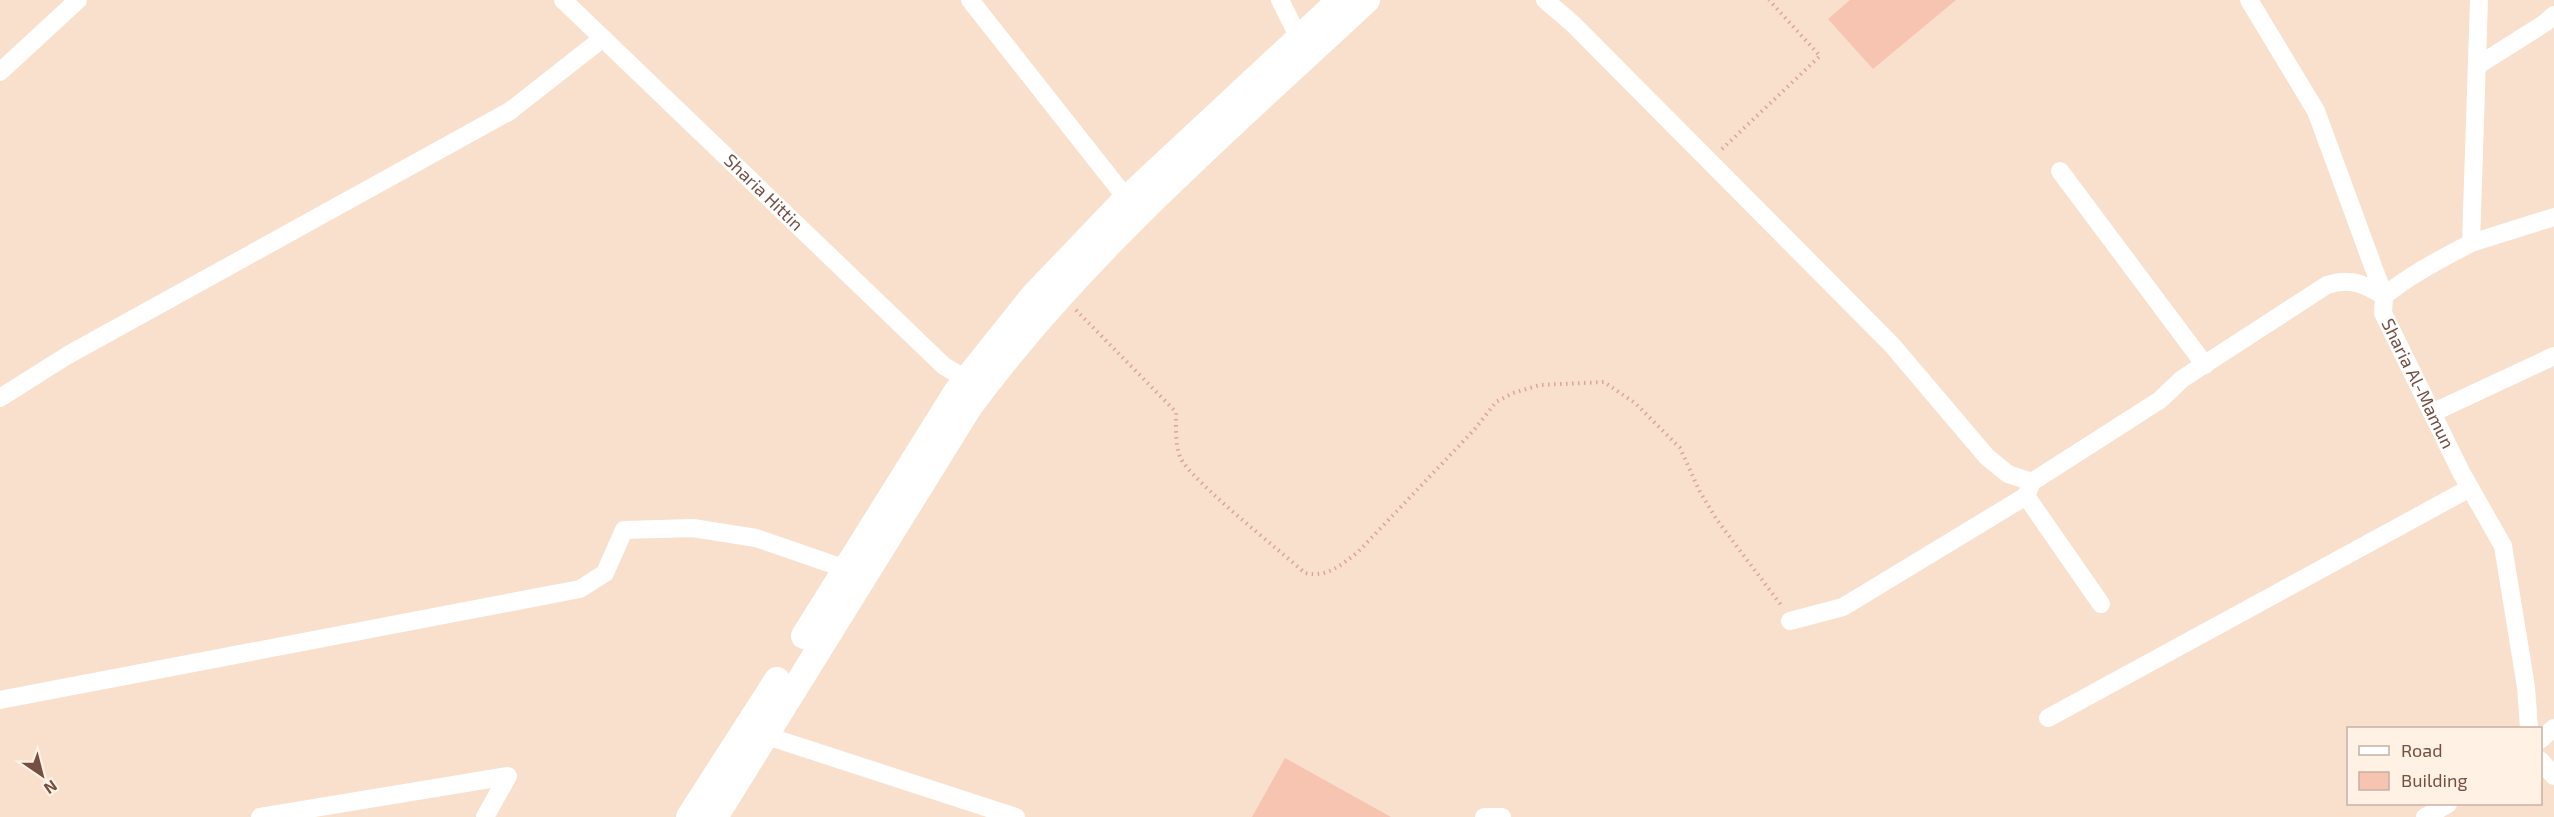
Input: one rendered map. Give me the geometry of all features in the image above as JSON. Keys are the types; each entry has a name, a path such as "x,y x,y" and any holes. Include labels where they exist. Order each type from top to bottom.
{"main road":[{"path":"689,817 966,379 1033,296 1127,199 1340,0"},
{"path":"715,817 970,406 1004,361 1060,294 1135,217 1367,0"}],"street":[{"path":"0,72 78,0"},
{"name":"Sharia Hittin","path":"563,0 944,366 966,379"},
{"path":"970,0 1127,199"},
{"path":"1280,0 1299,38"},
{"path":"1545,0 1892,345 1987,457 2029,489 2101,604"},
{"path":"2249,0 2316,111 2384,296"},
{"path":"2471,243 2478,0"},
{"path":"2476,66 2554,15"},
{"path":"0,398 68,355 510,111 603,38"},
{"path":"2060,171 2205,365"},
{"name":"Sharia Al-Mamun","path":"2529,727 2526,687 2503,546 2470,488 2383,313 2384,296 2420,270 2471,243 2554,217"},
{"path":"1790,621 1843,607 2029,489 2160,400 2182,379 2327,285 2341,280 2362,283 2384,296"},
{"path":"2432,413 2554,356"},
{"path":"2048,718 2470,488"},
{"path":"0,700 580,589 605,573 624,530 693,528 756,538 846,569"},
{"path":"2542,739 2554,728"},
{"path":"764,735 1016,817"},
{"path":"2542,761 2554,776"},
{"path":"260,817 508,776 485,817"},
{"path":"2425,817 2446,805"},
{"path":"1484,817 1502,817"}],"path":[{"path":"1708,162 1820,56 1769,0"},
{"path":"1060,294 1176,412 1175,431 1181,459 1199,479 1305,573 1319,576 1337,568 1358,552 1474,430 1496,402 1513,393 1540,385 1604,382 1635,403 1680,448 1716,520 1772,592 1790,621"}],"shaded area":[{"path":"0,0 2554,0 2554,817 0,817"}],"building":[{"path":"1850,0 1956,0 1873,69 1828,19"},
{"path":"1285,758 1391,817 1252,817"}]}
